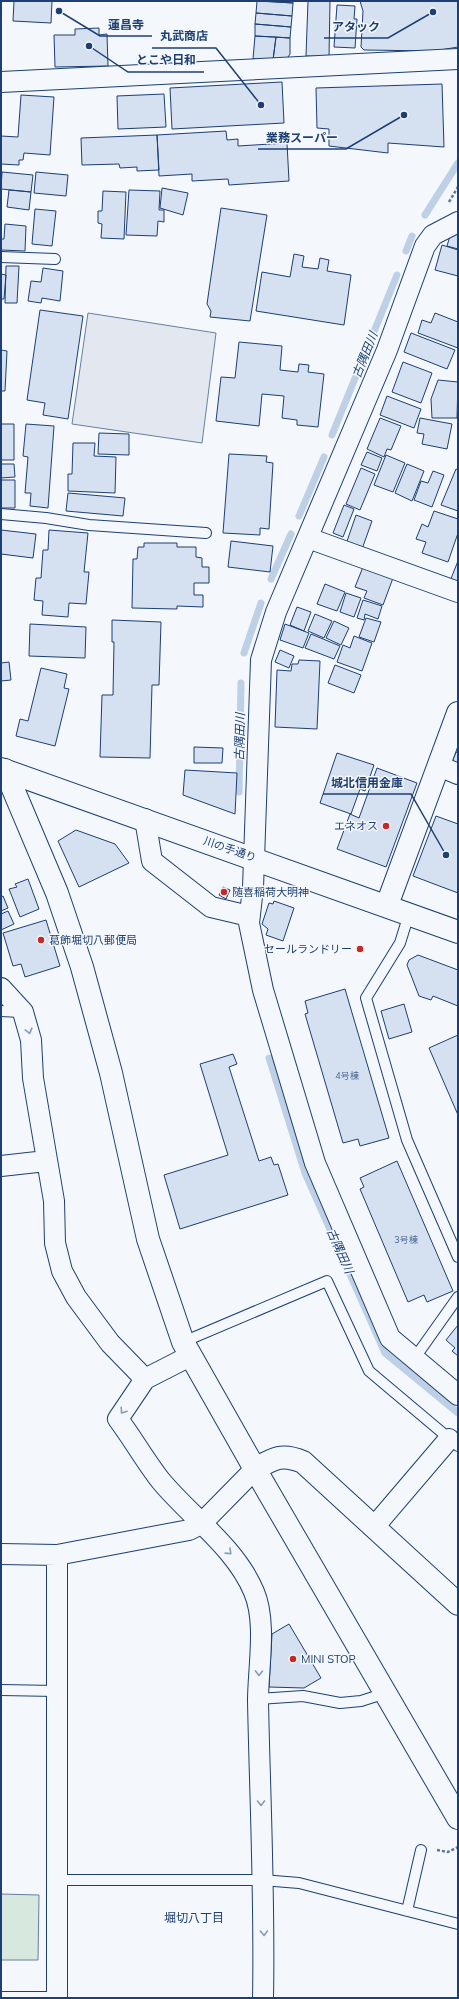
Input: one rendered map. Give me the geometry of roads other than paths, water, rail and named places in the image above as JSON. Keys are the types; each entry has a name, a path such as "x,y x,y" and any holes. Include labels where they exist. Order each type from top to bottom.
{"street":[{"path":"1,82 458,59"},
{"path":"458,222 433,235 425,246 387,350 276,612 261,660 255,858 249,916 249,923 263,990 315,1163 390,1338 458,1395"},
{"path":"308,538 458,592"},
{"path":"387,905 448,770 458,713"},
{"path":"2,764 57,893 82,967 110,1073 148,1239 186,1349 458,1818"},
{"name":"川の手通り","path":"2,764 145,819 387,905 458,932"},
{"path":"145,819 152,861 211,907 249,916"},
{"path":"1,988 23,1012 31,1040 33,1078 54,1201 55,1243 62,1272 76,1297 110,1343 145,1379"},
{"path":"1,1166 46,1161"},
{"path":"186,1349 145,1379 118,1419 161,1481 201,1524 235,1557 254,1592 260,1621 258,1699 264,1940 263,1998"},
{"path":"374,1527 454,1442"},
{"path":"1,1554 57,1555 189,1530 201,1524 255,1469 273,1458 290,1456 303,1462 458,1604"},
{"path":"57,1555 57,1997"}],"lane":[{"path":"1,257 55,259"},
{"path":"1,514 46,518 89,526 206,533"},
{"path":"409,914 400,943 366,998 407,1140 458,1257"},
{"path":"1,1011 23,1012"},
{"path":"186,1349 327,1282 368,1371 454,1442"},
{"path":"414,1359 458,1296"},
{"path":"1,1690 56,1691"},
{"path":"258,1699 303,1696 340,1703 362,1701 386,1693"},
{"path":"407,1911 421,1850"},
{"path":"57,1880 262,1880 298,1883 458,1924"},
{"path":"1,1997 57,1997"}],"waterway":[{"name":"古隅田川","path":"425,215 458,163"},
{"name":"古隅田川","path":"406,251 412,236"},
{"name":"古隅田川","path":"332,435 397,275"},
{"name":"古隅田川","path":"299,516 324,457"},
{"name":"古隅田川","path":"271,579 291,534"},
{"name":"古隅田川","path":"244,653 261,603"},
{"name":"古隅田川","path":"239,792 241,683"},
{"name":"古隅田川","path":"269,1058 305,1173 385,1353 458,1413"}],"place":[{"name":"蓮昌寺","path":"59,11"},
{"name":"アタック","path":"433,12"},
{"name":"とこや日和","path":"89,46"},
{"name":"丸武商店","path":"261,105"},
{"name":"業務スーパー","path":"404,115"},
{"name":"エネオス","path":"386,826"},
{"name":"城北信用金庫","path":"446,855"},
{"name":"随喜稲荷大明神","path":"224,892"},
{"name":"葛飾堀切八郵便局","path":"41,940"},
{"name":"セールランドリー","path":"360,949"},
{"name":"MINI STOP","path":"293,1659"}],"district":[{"name":"堀切八丁目","path":"194,1918"}]}
